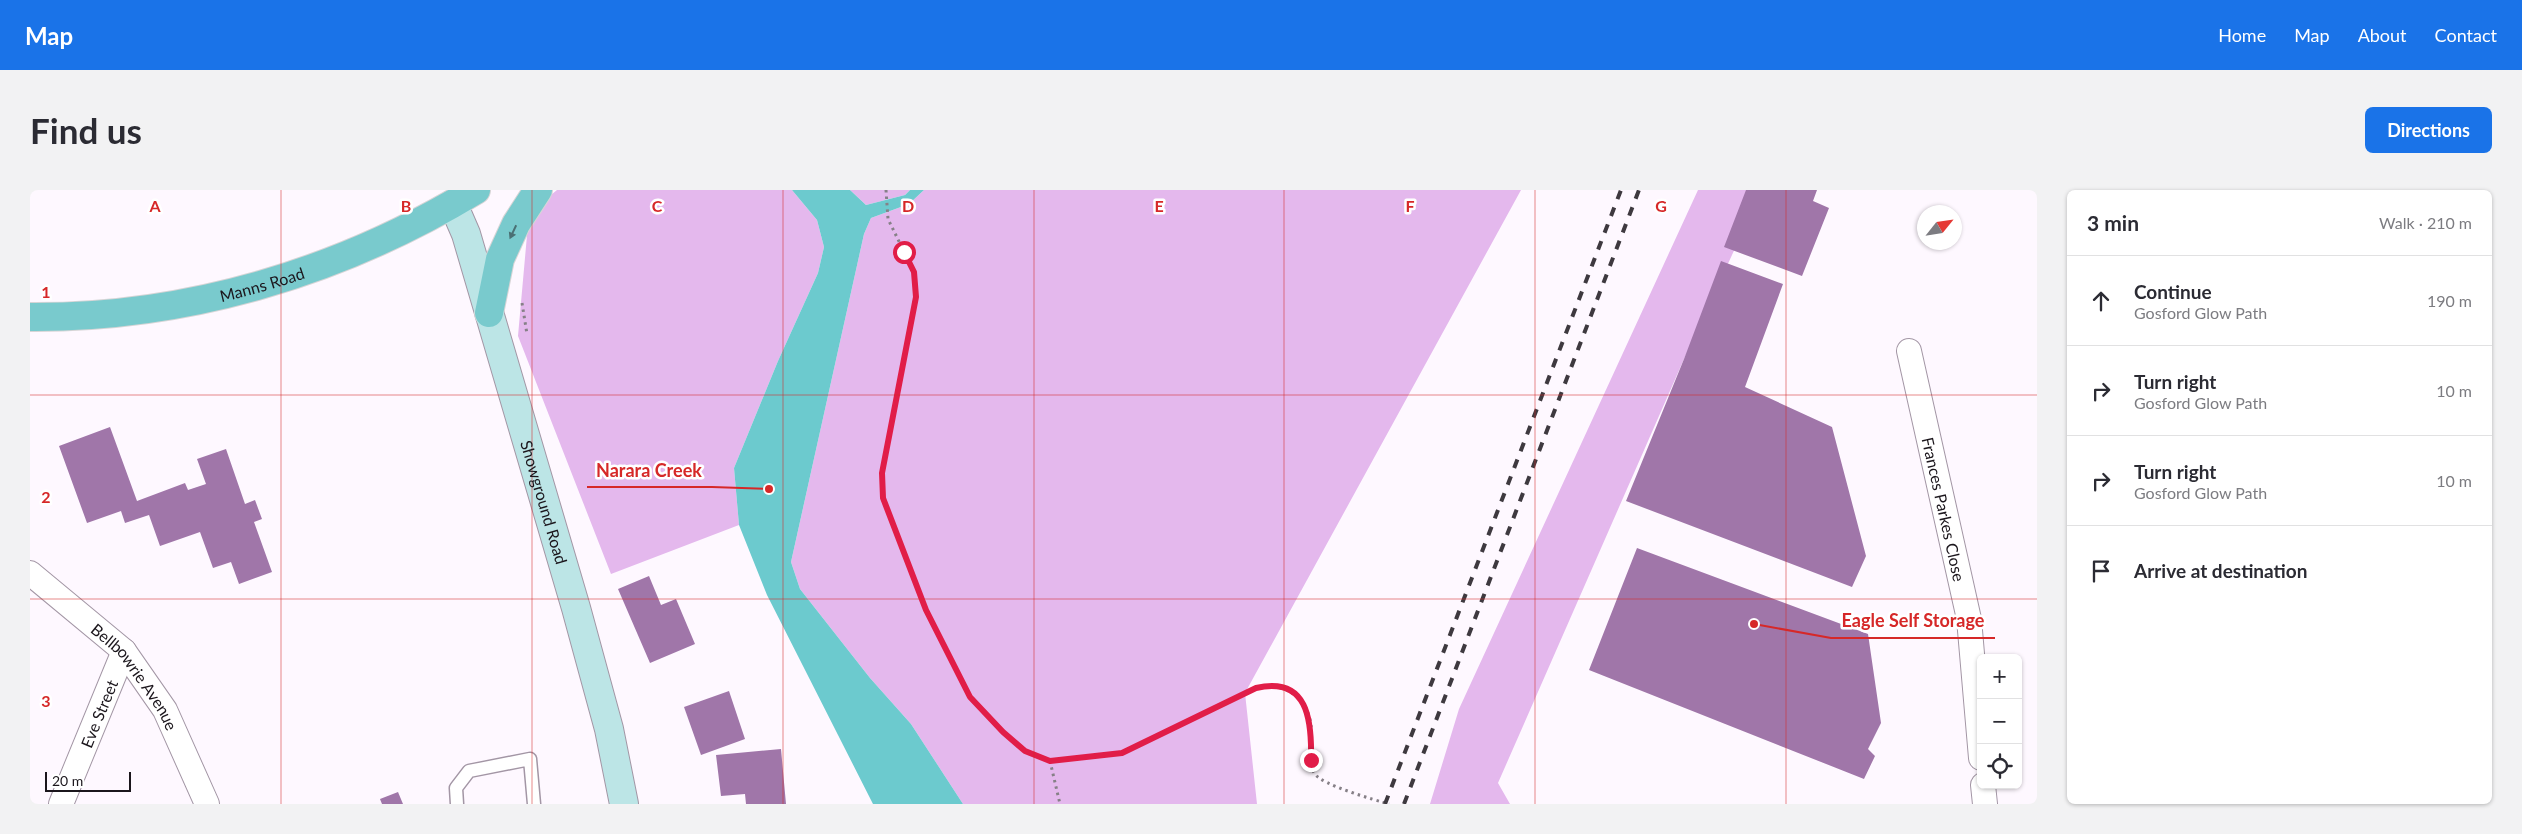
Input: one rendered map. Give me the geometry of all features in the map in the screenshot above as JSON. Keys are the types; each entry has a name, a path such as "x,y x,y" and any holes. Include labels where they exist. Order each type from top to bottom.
{"main road":[{"path":"489,314 500,259 516,224 538,190"},
{"name":"Manns Road","path":"30,317 107,314 224,295 327,265 370,247 465,197"}],"street":[{"name":"Showground Road","path":"465,197 466,234 582,626 610,729 624,804"},
{"name":"Frances Parkes Close","path":"1909,352 1969,619 1980,744"},
{"name":"Bellbowrie Avenue","path":"30,573 124,652 165,710 207,804"},
{"name":"Eve Street","path":"61,804 124,652"},
{"path":"1983,789 1985,804"}],"lane":[{"path":"457,804 456,788 469,771 530,759 534,804"}],"path":[{"path":"886,190 888,219 914,272 916,297 882,473 883,498 926,610 970,697 1003,732 1025,751 1050,761 1122,753 1256,688 1276,686 1293,692 1304,704 1311,724 1311,760 1318,778 1389,804"},
{"path":"1050,761 1060,804"}],"shaded area":[{"path":"557,190 792,190 817,220 824,247 818,273 778,361 734,468 739,525 611,574 518,336 529,213"},
{"path":"850,190 910,190 905,195 866,205"},
{"path":"924,190 1521,190 1245,693 1257,804 963,804 911,724 870,678 800,589 791,562 864,234 871,218 909,204"},
{"path":"1698,190 1762,190 1684,359 1498,783 1510,804 1430,804 1459,709"}],"water":[{"path":"792,190 850,190 866,205 905,195 910,190 924,190 909,204 871,218 864,234 791,562 800,589 870,678 911,724 963,804 873,804 767,595 739,525 734,468 778,361 818,273 824,247 817,220"}],"building":[{"path":"1746,190 1817,190 1813,201 1829,208 1802,276 1724,247"},
{"path":"1721,261 1783,284 1745,387 1832,427 1866,556 1852,587 1626,501 1684,359"},
{"path":"110,427 137,501 185,483 188,490 206,484 197,459 226,449 245,504 255,500 262,519 254,522 272,572 239,584 231,562 213,568 200,532 160,546 149,515 125,523 121,511 87,523 59,446"},
{"path":"1637,548 1868,634 1881,723 1868,749 1875,756 1864,779 1589,670"},
{"path":"649,576 661,605 676,599 695,644 650,663 618,589"},
{"path":"729,691 745,739 701,755 684,707"},
{"path":"781,749 786,804 746,804 745,794 721,796 716,755"},
{"path":"398,792 403,804 382,804 380,799"}],"railway":[{"path":"1385,804 1621,190"},
{"path":"1404,804 1639,190"}],"place":[{"name":"Narara Creek","path":"769,489"},
{"name":"Eagle Self Storage","path":"1754,624"}],"route":[{"path":"904,252 914,272 916,297 882,473 883,498 926,610 970,697 1003,732 1025,751 1050,761 1122,753 1256,688 1268,685 1276,686 1293,692 1304,704 1311,724 1311,760"}]}
